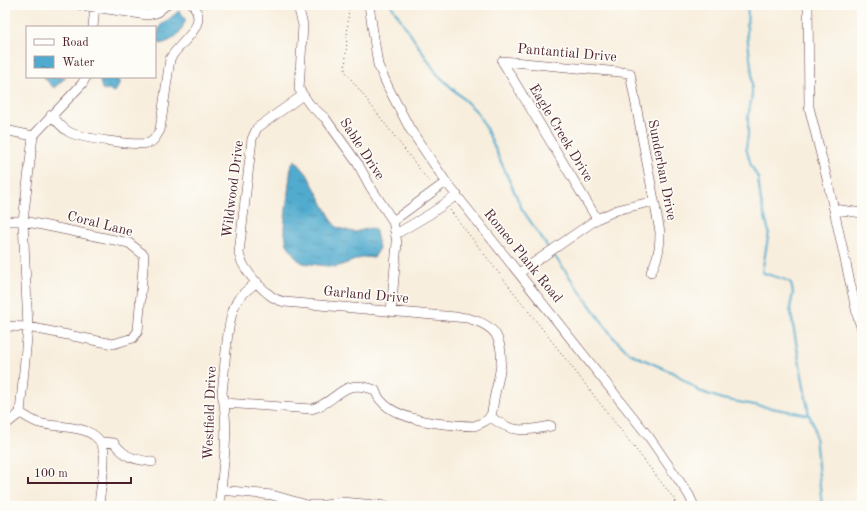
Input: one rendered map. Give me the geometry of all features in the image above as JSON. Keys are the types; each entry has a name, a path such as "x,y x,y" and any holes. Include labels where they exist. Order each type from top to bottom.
{"street":[{"path":"80,5 148,15 156,13 166,5"},
{"path":"51,115 70,133 82,137 129,143 148,143 156,138 160,130 170,59 173,53 197,26 198,12 193,5"},
{"name":"Romeo Plank Road","path":"369,5 378,65 389,90 410,129 446,182 649,437 689,495 694,506"},
{"path":"808,5 809,107 834,209 858,318 862,329"},
{"path":"93,26 95,6"},
{"name":"Sable Drive","path":"298,6 303,25 299,80 300,89 310,105 325,118 358,164 371,188 393,221 397,243 391,312"},
{"name":"Pantantial Drive","path":"502,61 630,73"},
{"name":"Eagle Creek Drive","path":"502,61 597,219"},
{"name":"Sunderban Drive","path":"630,73 660,232 660,248 651,272"},
{"path":"5,425 20,412 28,327 23,221 33,136 51,115 82,84 85,78"},
{"name":"Wildwood Drive","path":"257,282 240,260 251,143 257,128 303,94"},
{"path":"5,130 33,136"},
{"path":"393,221 446,182"},
{"path":"396,234 430,214 457,195"},
{"path":"421,201 430,214"},
{"path":"519,273 597,219 617,210 654,201"},
{"path":"834,209 862,213"},
{"path":"5,221 23,221"},
{"name":"Coral Lane","path":"23,221 129,243 144,255 138,331 133,338 113,344 28,327"},
{"name":"Garland Drive","path":"257,282 271,296 285,302 468,318 480,321 496,335 502,360 501,372 490,416"},
{"name":"Westfield Drive","path":"219,506 225,443 224,403 222,393 231,315 236,302 257,282"},
{"path":"5,326 28,327"},
{"path":"224,403 312,409 322,406 346,388 355,386 375,390 377,397 394,411 412,420 474,426 483,422 490,416 499,424 509,429 528,431 551,426"},
{"path":"20,412 38,423 81,430 94,434 102,442 104,454 99,506"},
{"path":"102,442 114,443 123,455 130,458 152,462"},
{"path":"221,490 272,496 307,506 342,502 387,506"}],"path":[{"path":"349,5 345,71 436,190"},
{"path":"446,203 675,500 674,506"}],"water":[{"path":"179,11 186,18 180,32 174,38 160,44 157,36 160,26"},
{"path":"44,78 65,78 54,88"},
{"path":"99,78 120,78 119,85 115,92 102,89"},
{"path":"295,160 307,174 334,224 338,228 354,232 371,228 376,231 379,248 374,258 364,257 336,267 303,263 297,259 287,244 284,228 291,166"}],"waterway":[{"path":"391,5 437,74 476,111 485,126 522,209 549,249"},
{"path":"748,5 747,34 752,74 752,95 748,117 746,148 751,165 758,178 761,202 769,232 762,272 784,279 791,283 793,293 790,308 809,415 814,426 822,506"},
{"path":"553,254 613,337 629,353 676,374 699,391 722,399 809,415"}]}
